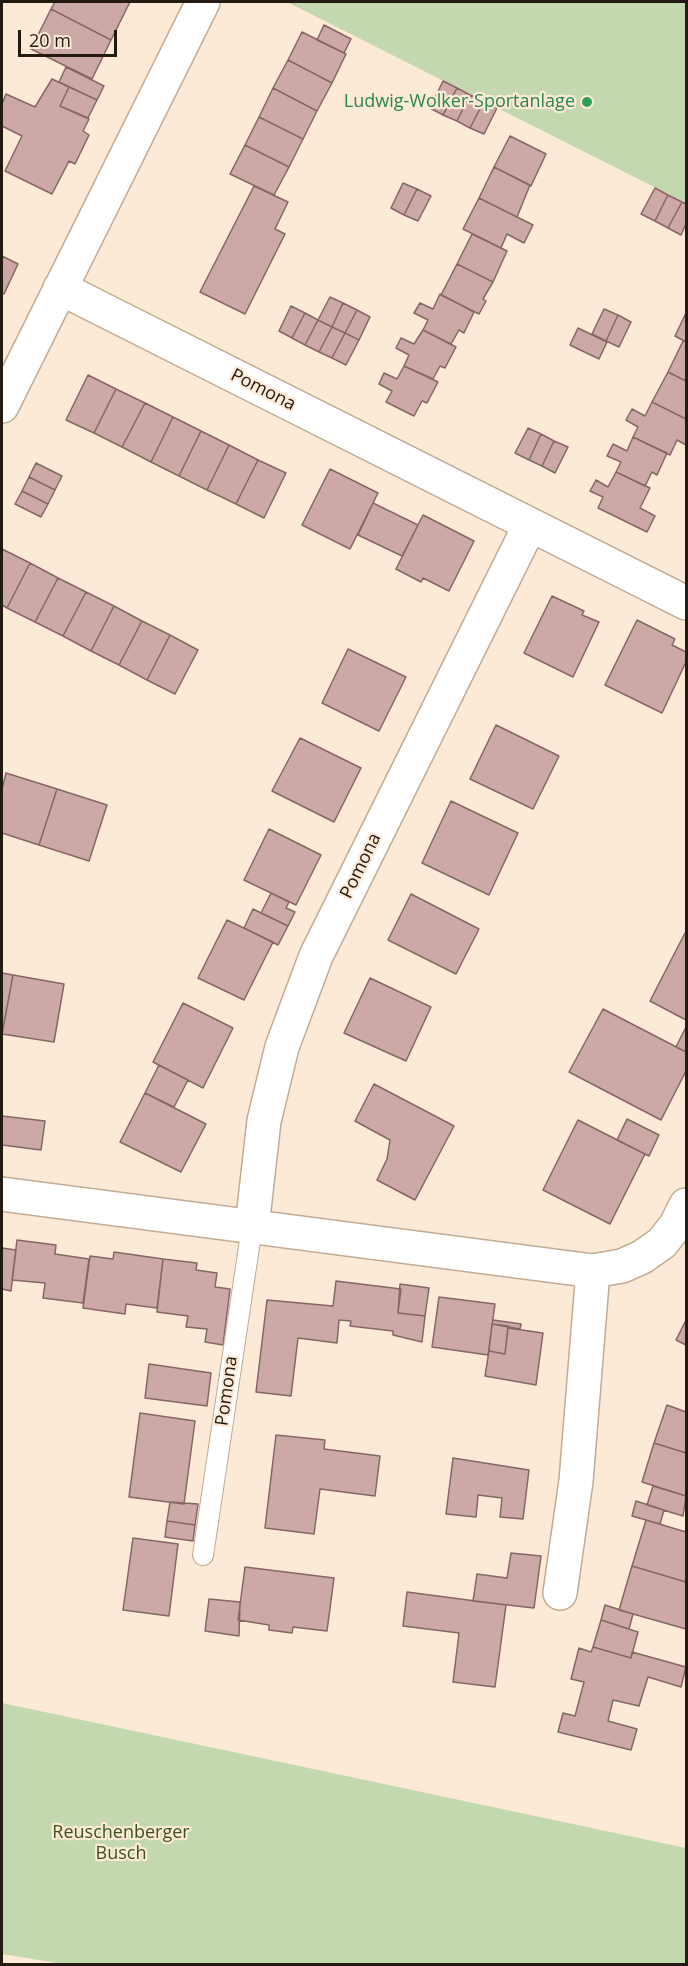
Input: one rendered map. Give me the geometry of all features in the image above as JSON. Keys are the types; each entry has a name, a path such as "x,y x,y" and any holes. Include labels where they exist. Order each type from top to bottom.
{"street":[{"path":"2,405 203,2"},
{"name":"Pomona","path":"60,288 687,603"},
{"name":"Pomona","path":"252,1227 264,1121 282,1047 316,956 530,525"},
{"path":"2,1194 593,1271 622,1266 642,1257 662,1243 676,1225 687,1205"},
{"path":"560,1593 576,1481 593,1271"}],"lane":[{"name":"Pomona","path":"203,1555 252,1227"}],"green space":[{"name":"Ludwig-Wolker-Sportanlage","path":"287,2 686,2 686,203"},
{"name":"Reuschenberger Busch","path":"2,1703 686,1848 686,1964 64,1964 2,1954"}],"building":[{"path":"55,2 130,2 111,40 51,9"},
{"path":"51,9 111,40 92,79 31,49"},
{"path":"324,25 351,39 344,53 317,40"},
{"path":"302,32 346,54 332,83 288,60"},
{"path":"288,60 332,83 317,111 273,88"},
{"path":"66,67 104,86 97,100 59,82"},
{"path":"52,79 69,87 60,106 89,119 83,131 89,135 75,164 69,161 52,194 5,171 22,136 2,126 2,104 6,94 35,107"},
{"path":"443,81 457,88 443,115 430,108"},
{"path":"69,87 97,100 88,118 60,106"},
{"path":"273,88 317,111 303,139 259,117"},
{"path":"457,88 470,95 457,121 443,115"},
{"path":"470,95 484,101 470,128 457,121"},
{"path":"484,101 497,108 484,134 470,128"},
{"path":"259,117 303,139 289,167 245,145"},
{"path":"510,136 546,154 531,186 494,167"},
{"path":"245,145 289,167 274,195 230,174"},
{"path":"494,167 530,185 517,217 479,198"},
{"path":"403,183 417,189 404,215 391,208"},
{"path":"254,186 288,202 275,229 285,234 245,314 200,292"},
{"path":"655,188 668,195 655,221 641,214"},
{"path":"417,189 431,196 418,221 404,215"},
{"path":"668,195 682,202 668,228 655,221"},
{"path":"479,198 533,225 524,243 507,234 501,248 463,229"},
{"path":"682,202 686,204 686,224 681,235 668,228"},
{"path":"472,234 507,251 493,282 457,264"},
{"path":"2,256 18,264 4,294 2,292"},
{"path":"457,264 493,282 483,299 486,301 479,314 441,295"},
{"path":"440,294 474,312 464,333 459,330 451,344 423,330 428,320 414,313 420,303 433,309"},
{"path":"330,297 343,303 332,327 318,320"},
{"path":"343,303 357,310 345,333 332,327"},
{"path":"291,306 305,313 292,338 279,331"},
{"path":"604,309 618,315 606,341 592,334"},
{"path":"357,310 370,317 359,340 345,333"},
{"path":"305,313 318,320 305,345 292,338"},
{"path":"686,313 686,342 675,336"},
{"path":"618,315 631,322 619,347 606,341"},
{"path":"318,320 332,327 319,352 305,345"},
{"path":"332,327 345,333 332,358 319,352"},
{"path":"578,328 607,342 599,359 570,345"},
{"path":"423,330 456,347 445,368 440,366 433,379 404,366 409,355 396,348 401,338 414,344"},
{"path":"345,333 359,340 346,365 332,358"},
{"path":"683,341 686,342 686,381 668,372"},
{"path":"404,366 438,382 427,403 422,401 414,416 386,402 392,391 379,384 384,373 397,379"},
{"path":"668,372 686,381 686,419 652,402"},
{"path":"88,375 116,389 94,433 66,420"},
{"path":"116,389 145,403 122,447 94,433"},
{"path":"652,402 686,419 686,445 677,440 670,455 633,437 638,427 626,420 632,409 645,416"},
{"path":"145,403 173,417 151,462 122,447"},
{"path":"173,417 201,431 179,476 151,462"},
{"path":"528,428 541,434 529,460 515,453"},
{"path":"201,431 229,445 207,490 179,476"},
{"path":"541,434 554,441 542,466 529,460"},
{"path":"633,437 667,453 657,475 652,472 645,486 616,472 621,462 607,456 613,444 627,451"},
{"path":"554,441 568,447 555,473 542,466"},
{"path":"229,445 258,460 236,504 207,490"},
{"path":"258,460 286,473 264,518 236,504"},
{"path":"36,463 62,476 55,490 29,477"},
{"path":"330,469 378,493 350,549 302,525"},
{"path":"616,472 650,488 640,508 655,516 647,532 598,508 603,497 590,491 596,480 608,487"},
{"path":"29,477 55,490 48,504 22,491"},
{"path":"22,491 48,504 41,517 15,504"},
{"path":"373,503 418,525 402,556 358,535"},
{"path":"423,515 474,541 449,591 423,578 421,582 396,569"},
{"path":"2,549 30,563 7,608 2,605"},
{"path":"30,563 58,578 35,622 7,608"},
{"path":"58,578 86,592 63,636 35,622"},
{"path":"86,592 114,606 91,651 63,636"},
{"path":"552,596 584,611 582,615 599,622 573,677 524,653"},
{"path":"114,606 142,621 119,665 91,651"},
{"path":"637,620 675,639 672,645 686,652 686,662 662,713 605,685"},
{"path":"142,621 170,635 147,680 119,665"},
{"path":"170,635 198,650 175,694 147,680"},
{"path":"348,649 406,677 379,731 322,703"},
{"path":"496,725 559,756 533,809 470,779"},
{"path":"300,738 361,768 334,822 272,791"},
{"path":"6,773 57,789 39,845 2,833 2,789"},
{"path":"57,789 107,805 89,861 39,845"},
{"path":"451,801 518,833 489,895 422,863"},
{"path":"269,829 321,855 296,905 244,880"},
{"path":"271,893 289,902 286,908 295,912 288,926 261,913"},
{"path":"411,894 479,929 456,974 388,940"},
{"path":"253,909 288,926 278,945 244,928"},
{"path":"227,920 273,942 244,1000 198,978"},
{"path":"686,934 686,1020 650,1001"},
{"path":"2,973 13,975 2,1034"},
{"path":"13,975 64,984 54,1042 2,1034"},
{"path":"370,978 431,1007 406,1061 344,1033"},
{"path":"183,1003 233,1028 203,1088 153,1062"},
{"path":"603,1009 686,1052 686,1071 661,1120 569,1072"},
{"path":"686,1027 686,1052 676,1047"},
{"path":"159,1065 188,1080 174,1107 145,1093"},
{"path":"374,1084 454,1126 415,1200 377,1180 387,1159 390,1140 355,1121"},
{"path":"145,1093 206,1124 181,1172 120,1142"},
{"path":"2,1116 45,1121 41,1150 2,1145"},
{"path":"627,1119 659,1135 649,1156 617,1140"},
{"path":"578,1120 645,1154 610,1224 543,1190"},
{"path":"17,1240 56,1245 55,1254 89,1259 83,1303 43,1298 45,1283 12,1280"},
{"path":"2,1248 16,1250 11,1291 2,1289"},
{"path":"114,1252 163,1259 157,1308 126,1304 125,1314 83,1308 90,1256 113,1259"},
{"path":"163,1259 197,1263 196,1270 217,1273 215,1287 230,1289 223,1345 205,1342 207,1329 186,1327 188,1316 157,1312"},
{"path":"336,1281 401,1289 398,1313 425,1316 422,1342 393,1335 393,1331 350,1326 351,1321 339,1320 337,1343 298,1338 291,1396 256,1392 267,1300 333,1306"},
{"path":"400,1284 429,1288 425,1316 398,1313"},
{"path":"439,1297 495,1304 488,1355 432,1347"},
{"path":"493,1320 521,1324 520,1329 492,1324"},
{"path":"686,1320 686,1345 676,1340"},
{"path":"492,1324 508,1326 505,1354 489,1351"},
{"path":"508,1328 543,1333 536,1385 485,1376 489,1351 505,1354"},
{"path":"149,1364 211,1373 207,1406 145,1398"},
{"path":"667,1405 686,1412 686,1453 654,1443"},
{"path":"140,1413 195,1421 184,1504 129,1497"},
{"path":"276,1435 325,1440 324,1449 380,1456 375,1496 320,1489 314,1534 265,1528"},
{"path":"654,1443 686,1453 686,1496 642,1482"},
{"path":"453,1458 529,1470 523,1519 500,1517 502,1498 478,1495 476,1517 446,1514"},
{"path":"653,1486 686,1496 683,1516 647,1505"},
{"path":"636,1501 664,1510 660,1524 632,1516"},
{"path":"170,1502 198,1504 195,1525 167,1521"},
{"path":"646,1520 686,1532 686,1582 632,1566"},
{"path":"167,1521 195,1525 193,1541 165,1537"},
{"path":"133,1538 178,1544 169,1616 123,1610"},
{"path":"511,1553 541,1556 534,1608 473,1601 477,1574 507,1578"},
{"path":"632,1566 686,1582 686,1629 619,1610"},
{"path":"245,1567 334,1578 327,1631 293,1627 292,1633 269,1630 269,1625 238,1620"},
{"path":"407,1592 506,1605 495,1687 453,1682 459,1633 403,1626"},
{"path":"209,1599 240,1602 239,1636 205,1631"},
{"path":"605,1605 633,1614 629,1629 601,1620"},
{"path":"601,1620 638,1632 631,1658 593,1647"},
{"path":"593,1647 631,1658 632,1652 686,1667 681,1687 648,1677 639,1706 613,1700 608,1721 637,1729 631,1750 558,1732 563,1713 575,1716 584,1682 571,1679 579,1648 591,1652"}],"place":[{"name":"Ludwig-Wolker-Sportanlage","path":"587,102"}]}
